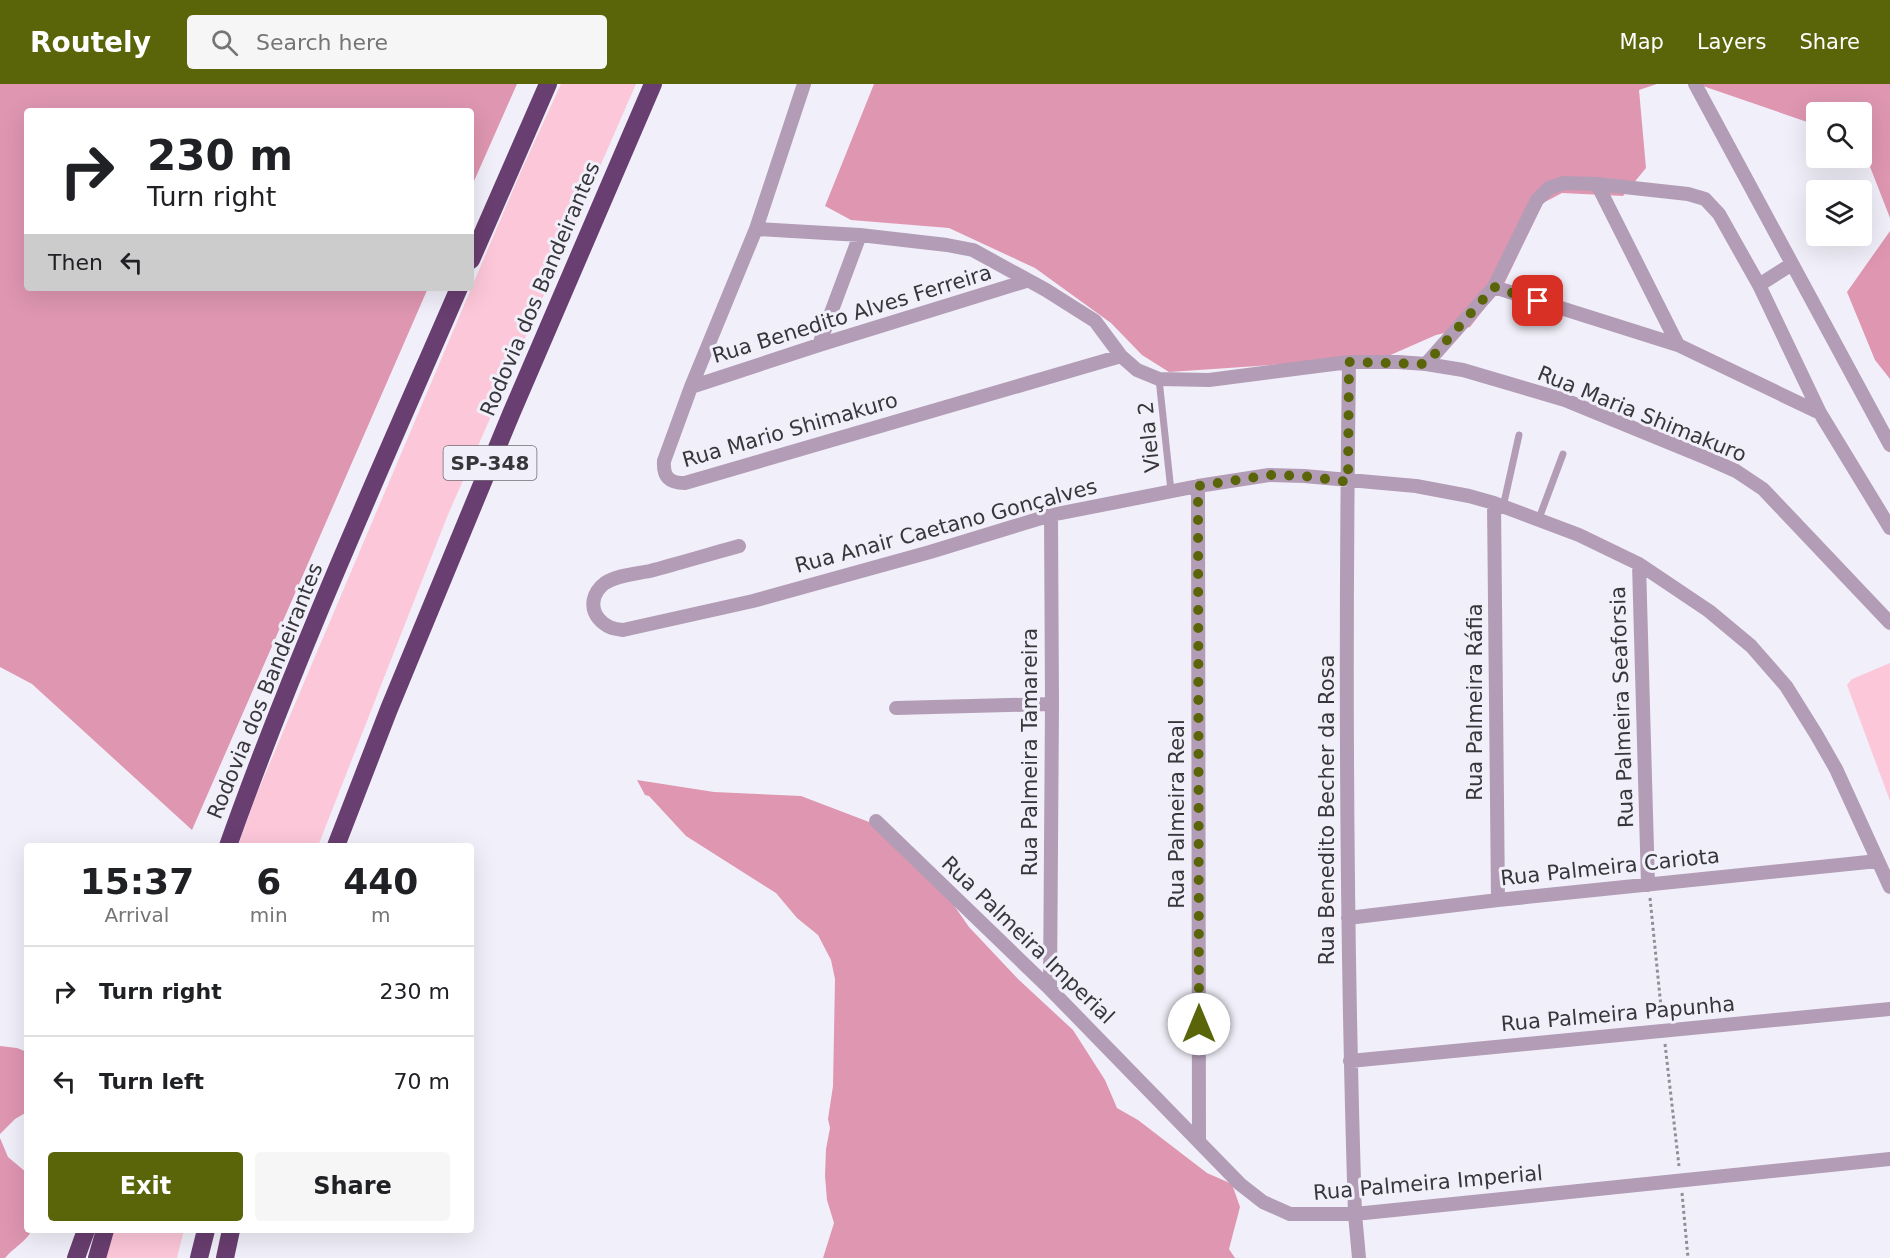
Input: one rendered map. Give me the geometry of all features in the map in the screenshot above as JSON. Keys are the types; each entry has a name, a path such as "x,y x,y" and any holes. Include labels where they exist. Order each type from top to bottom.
{"highway":[{"path":"474,253 548,84"},
{"name":"Rodovia dos Bandeirantes","path":"337,843 389,709 511,414 653,84"},
{"name":"Rodovia dos Bandeirantes","path":"229,843 258,760 458,291"},
{"path":"76,1258 85,1233"},
{"path":"97,1258 104,1233"},
{"path":"199,1258 205,1233"},
{"path":"225,1258 230,1233"}],"street":[{"name":"Rua Mario Shimakuro","path":"804,84 756,229 691,387 664,461 663,471 669,480 685,483 1121,356"},
{"path":"1695,84 1890,445"},
{"path":"1426,364 1494,287 1537,200 1549,188 1564,183 1597,184 1688,194 1705,200 1719,214 1759,285 1820,413 1890,528"},
{"path":"1597,184 1678,345"},
{"name":"Rua Maria Shimakuro","path":"756,229 860,235 973,250 1095,321 1121,356 1137,370 1159,379 1209,380 1349,362 1426,364 1463,370 1565,400 1736,471 1763,489 1890,623"},
{"path":"819,345 860,235"},
{"path":"1759,285 1792,264"},
{"name":"Rua Benedito Alves Ferreira","path":"691,387 1026,281"},
{"path":"1494,287 1678,345 1820,413"},
{"name":"Rua Benedito Becher da Rosa","path":"1349,362 1348,918 1350,1061 1355,1214 1359,1258"},
{"name":"Rua Anair Caetano Gonçalves","path":"740,546 607,582 598,590 592,602 596,615 612,629 624,630 753,601 930,552 1051,515 1198,486 1269,475 1416,486 1469,496 1579,535 1639,564 1709,611 1751,646 1786,686 1836,770 1890,888"},
{"name":"Rua Palmeira Real","path":"1198,486 1199,1142"},
{"name":"Rua Palmeira Ráfia","path":"1498,900 1499,505"},
{"name":"Rua Palmeira Tamareira","path":"1050,989 1051,515"},
{"name":"Rua Palmeira Seaforsia","path":"1639,564 1648,885"},
{"path":"896,708 1052,704"},
{"name":"Rua Palmeira Imperial","path":"876,821 1050,989 1240,1184 1263,1202 1290,1214 1355,1214 1890,1159"},
{"name":"Rua Palmeira Cariota","path":"1348,918 1498,900 1878,861"},
{"name":"Rua Palmeira Papunha","path":"1350,1061 1890,1009"}],"lane":[{"name":"Viela 2","path":"1159,379 1171,491"},
{"path":"1499,505 1519,435"},
{"path":"1538,521 1563,454"}],"path":[{"path":"1648,885 1688,1258"}],"shaded area":[{"path":"0,84 517,84 474,181 474,108 24,108 24,291 427,291 192,830 32,684 0,667"},
{"path":"561,84 636,84 447,517 319,843 239,843 255,798 470,291 474,291 474,282"},
{"path":"874,84 1657,84 1639,90 1646,168 1623,196 1562,193 1543,203 1505,282 1470,327 1436,335 1386,357 1169,372 1142,355 1111,323 1035,268 949,228 851,220 825,206"},
{"path":"1697,84 1890,84 1890,218 1871,168 1872,102 1806,102 1806,122"},
{"path":"1890,231 1890,379 1875,360 1847,292"},
{"path":"1890,663 1890,801 1847,685 1852,679"},
{"path":"637,780 714,792 801,796 877,825 923,861 969,927 1018,979 1073,1030 1105,1080 1117,1108 1138,1120 1207,1173 1232,1184 1240,1207 1229,1249 1235,1258 823,1258 834,1223 827,1200 825,1176 826,1149 830,1128 828,1119 833,1086 835,979 831,960 818,935 797,918 776,893 686,836 649,796 645,795"},
{"path":"0,1046 24,1051 24,1114 0,1134"},
{"path":"0,1138 8,1157 24,1170 24,1233 30,1233 5,1258 0,1258"},
{"path":"112,1233 183,1233 177,1258 106,1258"}],"route":[{"path":"1199,1024 1198,486 1269,475 1304,476 1348,482 1349,362 1426,364 1494,287 1538,301"}]}
